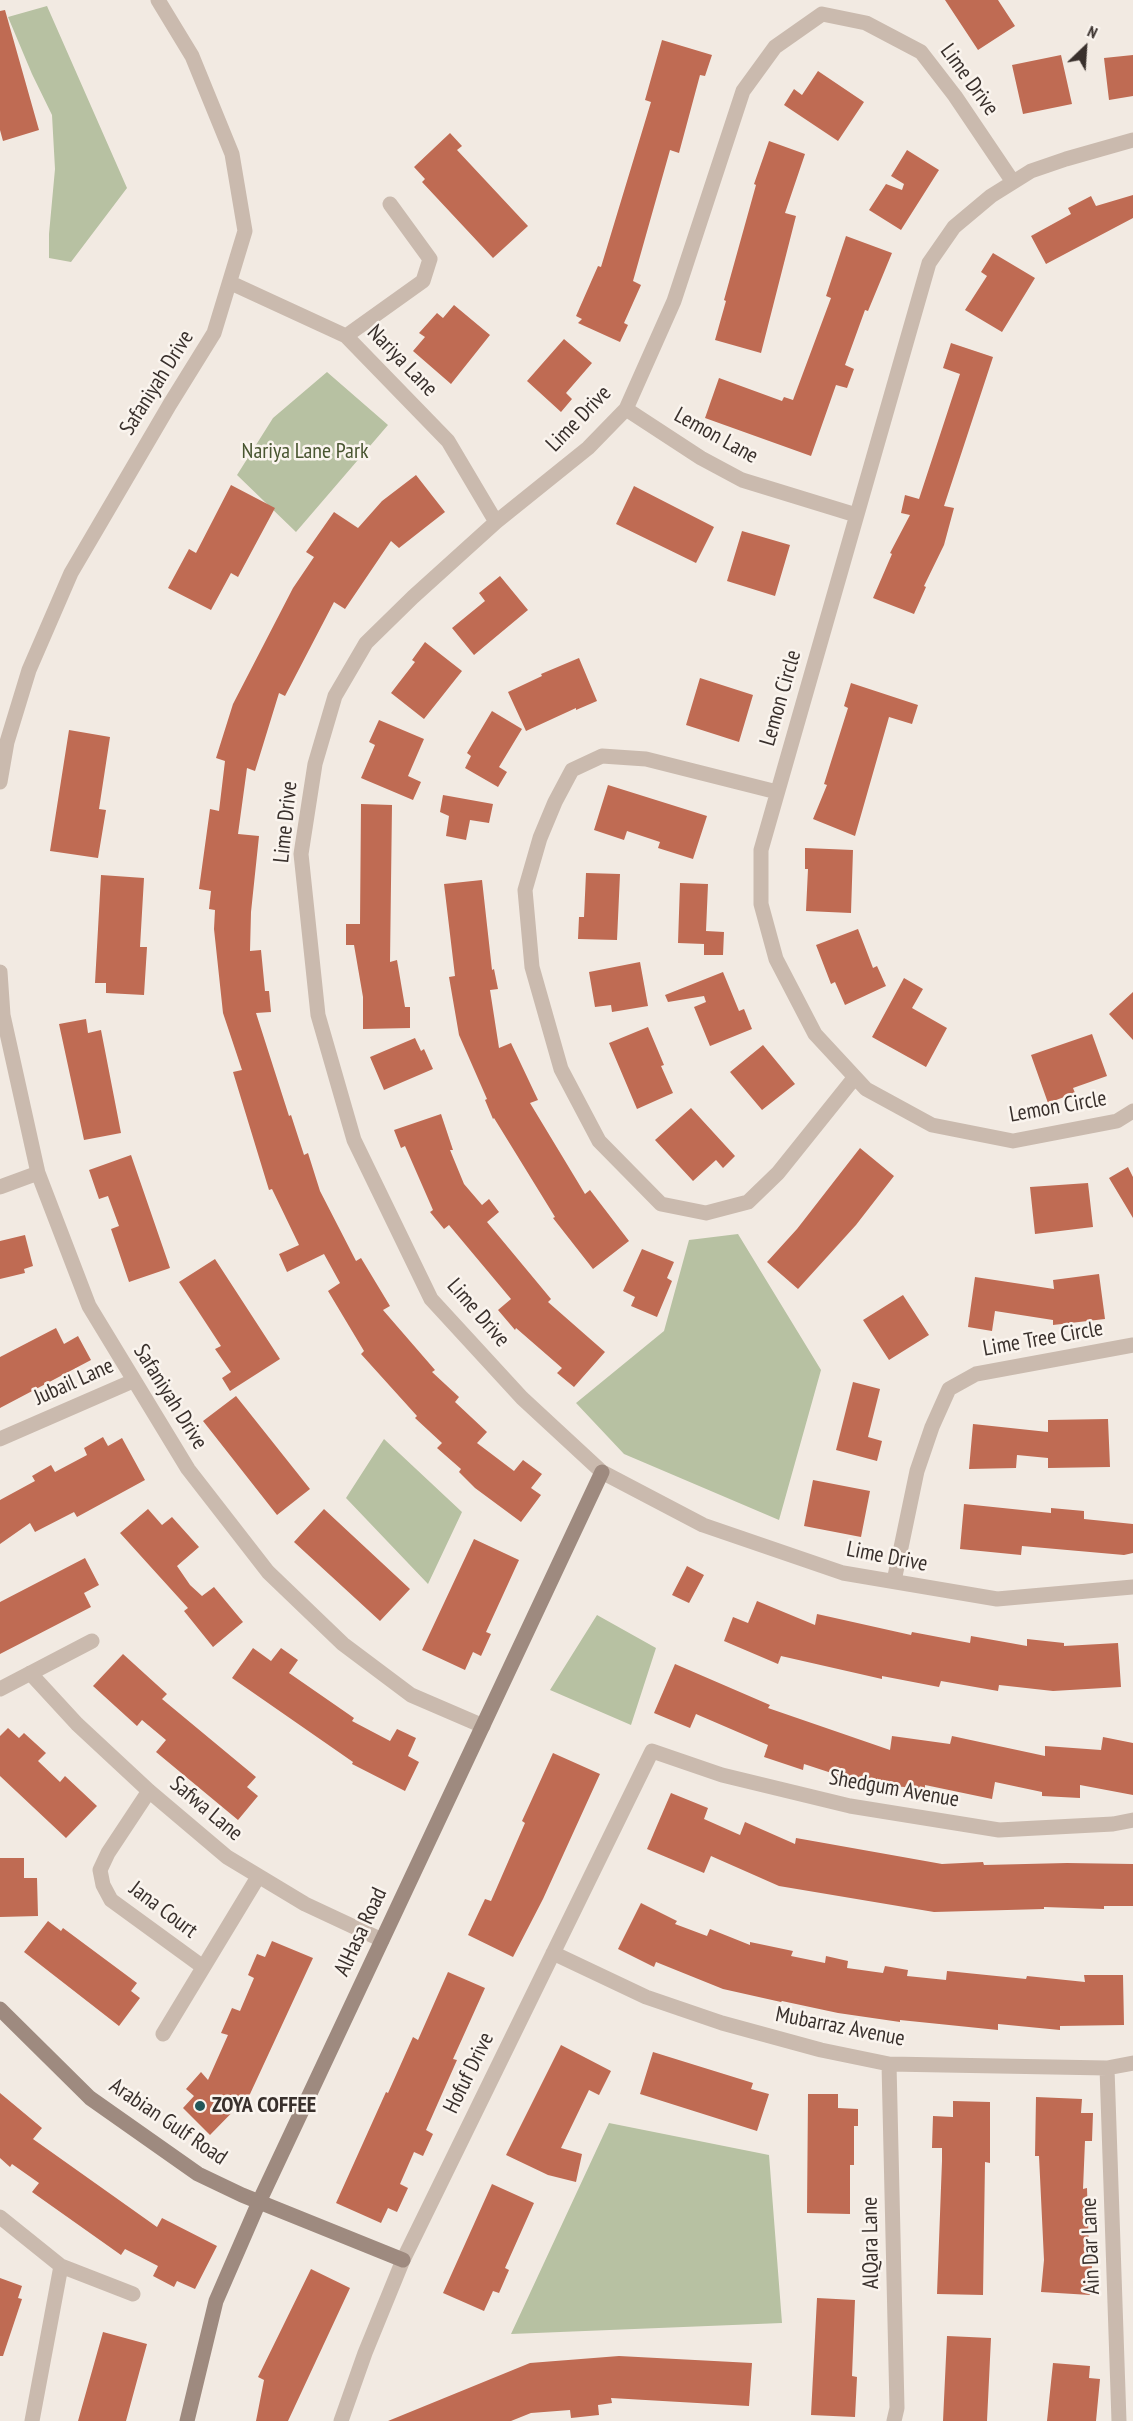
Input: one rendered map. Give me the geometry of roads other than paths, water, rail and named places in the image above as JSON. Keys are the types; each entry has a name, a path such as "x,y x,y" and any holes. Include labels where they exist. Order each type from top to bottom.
{"main road":[{"name":"AlHasa Road","path":"187,2421 216,2301 259,2202 602,1472"},
{"name":"Arabian Gulf Road","path":"0,2010 90,2098 198,2174 259,2202 403,2260"}],"street":[{"name":"Safaniyah Drive","path":"0,782 7,742 29,670 71,573 214,333 245,231 232,154 192,56 158,0"},
{"name":"Lime Drive","path":"1013,182 955,96 921,52 866,23 822,14 775,46 743,91 674,301 626,409 588,448 496,522 366,643 335,696 315,764 301,854 318,1015 354,1140 431,1299 522,1398 602,1472 703,1525 843,1573 997,1599 1133,1587"},
{"name":"Lemon Circle","path":"1133,140 1031,171 991,196 954,227 929,263 761,850 761,904 776,959 815,1034 866,1089 932,1125 1013,1141 1117,1121 1133,1111"},
{"path":"346,336 423,281 430,259 390,204"},
{"name":"Nariya Lane","path":"231,283 346,336 448,441 496,522"},
{"name":"Lemon Lane","path":"626,409 701,458 742,480 856,515"},
{"path":"777,792 646,759 602,756 572,770 551,811 525,890 532,967 561,1069 599,1141 661,1204 706,1213 748,1202 778,1173 855,1077"},
{"name":"Safaniyah Drive","path":"0,972 1,1015 38,1173 89,1306 188,1469 268,1572 343,1644 411,1695 483,1726"},
{"path":"843,1092 866,1089"},
{"path":"0,1187 38,1173"},
{"name":"Lime Tree Circle","path":"894,1581 917,1471 932,1427 949,1389 976,1374 1133,1345"},
{"name":"Jubail Lane","path":"0,1439 133,1381"},
{"path":"0,1689 92,1641"},
{"name":"Safwa Lane","path":"30,1673 77,1724 149,1791 227,1857 305,1904 382,1940"},
{"name":"Shedgum Avenue","path":"652,1751 722,1775 850,1806 999,1830 1113,1824 1133,1820"},
{"name":"Hofuf Drive","path":"341,2421 365,2353 403,2260 652,1751"},
{"name":"Jana Court","path":"149,1791 108,1852 100,1870 103,1885 111,1900 203,1968"},
{"name":"Jana Court","path":"163,2034 258,1877"},
{"name":"Mubarraz Avenue","path":"553,1953 646,1996 722,2024 821,2050 889,2064 1107,2068 1133,2063"},
{"name":"AlQara Lane","path":"889,2064 897,2396 894,2421"},
{"name":"Ain Dar Lane","path":"1107,2068 1119,2421"},
{"path":"0,2217 61,2266 133,2294"},
{"path":"32,2421 61,2266"}],"place":[{"name":"ZOYA COFFEE","path":"200,2106"}],"park label":[{"name":"Nariya Lane Park","path":"305,452"}]}
